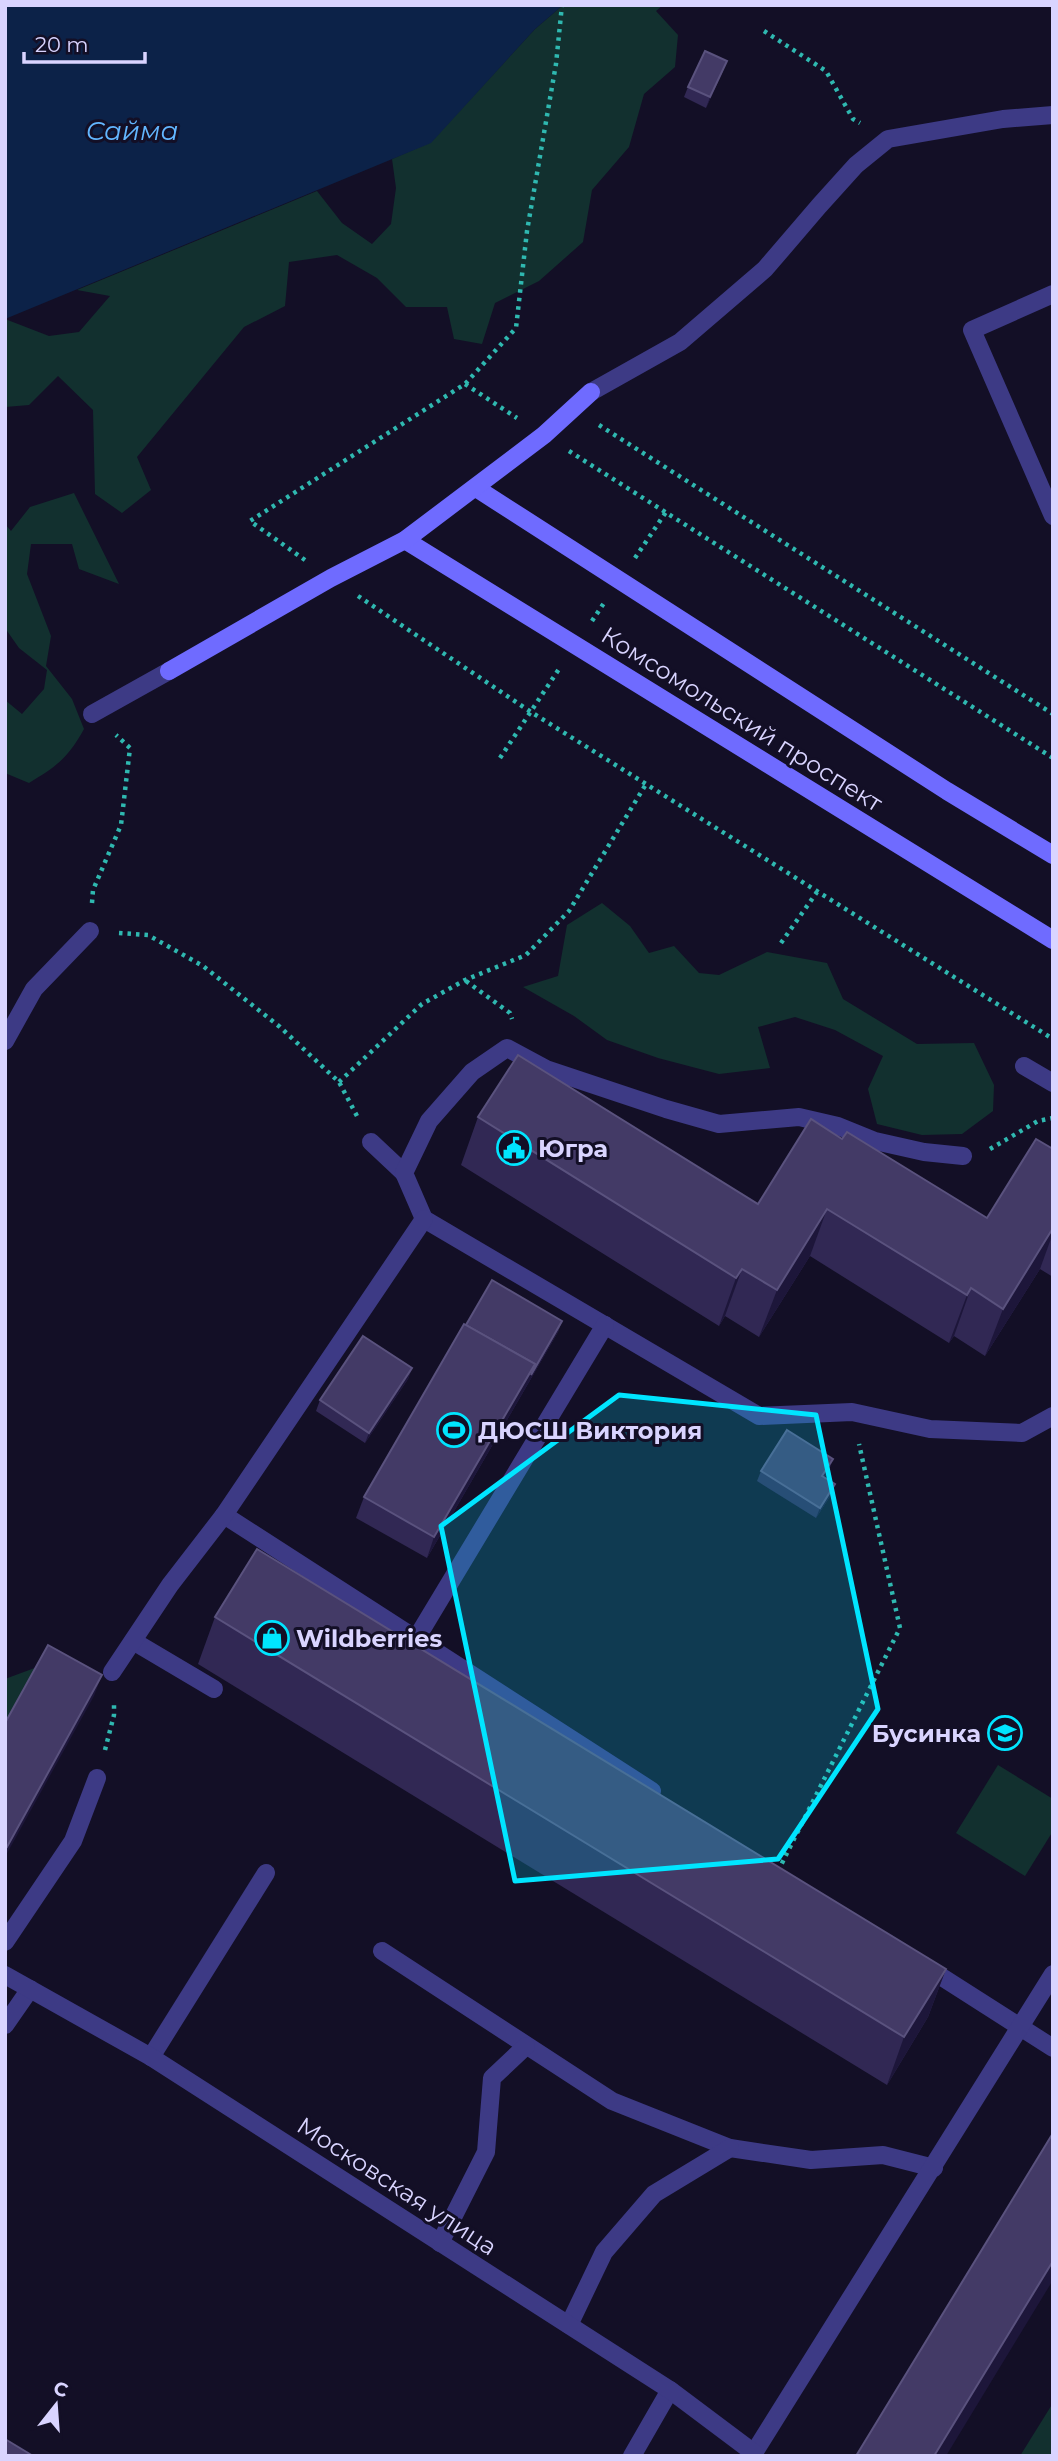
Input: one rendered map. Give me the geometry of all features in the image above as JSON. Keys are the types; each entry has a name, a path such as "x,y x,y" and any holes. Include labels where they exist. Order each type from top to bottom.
{"street":[{"path":"92,715 331,578 405,540 544,435 591,392 681,342 765,269 856,165 888,139 1003,120 1053,115"},
{"path":"1053,294 972,330 1053,516"},
{"name":"Комсомольский проспект","path":"476,488 947,791 1053,855"},
{"name":"Комсомольский проспект","path":"405,540 1053,940"},
{"path":"5,1041 34,989 90,931"},
{"path":"404,1173 429,1121 472,1072 507,1048 546,1069 719,1124 799,1117 924,1152 963,1156"},
{"path":"1024,1066 1053,1083"},
{"path":"371,1142 404,1173 425,1219 759,1416 852,1412 930,1429 1022,1433 1053,1416"},
{"path":"112,1672 170,1585 224,1516 425,1219"},
{"path":"416,1639 605,1325"},
{"path":"224,1516 661,1797"},
{"path":"133,1641 214,1689"},
{"path":"5,1942 73,1841 97,1778"},
{"path":"151,2057 266,1873"},
{"path":"382,1951 612,2101 730,2148 811,2160 883,2155 934,2168"},
{"path":"905,1953 1053,2048"},
{"path":"753,2454 1053,1974"},
{"name":"Московская улица","path":"5,1975 151,2057 670,2390 753,2454"},
{"path":"5,2025 30,1989"},
{"path":"440,2243 486,2152 492,2078 526,2046"},
{"path":"569,2325 604,2252 654,2194 730,2148"},
{"path":"632,2456 670,2390"}],"path":[{"path":"562,5 556,64 527,231 516,328 466,384 250,522 531,712 1053,1039"},
{"path":"764,31 826,72 853,119 888,139"},
{"path":"466,384 1053,758"},
{"path":"573,408 1053,714"},
{"path":"500,758 556,673"},
{"path":"92,715 130,748 121,825 93,890 90,931 148,935 203,966 280,1027 339,1082 371,1142"},
{"path":"339,1082 422,1004 465,980 526,955 569,911 646,784"},
{"path":"781,943 817,892"},
{"path":"465,980 510,1013 515,1026 507,1048"},
{"path":"963,1156 985,1152 1038,1121 1053,1118"},
{"path":"778,1872 900,1628 852,1412"},
{"path":"97,1778 114,1715 112,1672"}],"highlighted area":[{"path":"619,1395 816,1415 878,1709 778,1859 515,1881 441,1526"}],"green space":[{"path":"563,5 663,5 656,11 678,35 675,67 644,94 629,147 592,190 583,242 539,281 495,303 482,344 454,339 447,307 406,307 377,278 337,255 289,262 285,306 244,327 137,457 151,490 122,513 95,494 93,410 58,376 29,405 5,407 5,319 49,336 79,332 110,296 77,290 317,191 342,223 372,244 391,224 396,188 392,159 431,142 535,29"},
{"path":"74,493 119,584 79,569 72,544 31,544 27,574 51,636 46,666 72,699 84,729 61,760 29,783 5,773 5,700 22,714 44,689 47,670 19,648 5,628 5,524 11,531 30,507"},
{"path":"602,903 630,926 649,953 674,946 699,973 719,975 767,952 827,963 843,999 917,1044 974,1043 994,1085 993,1111 962,1134 922,1135 877,1124 868,1089 883,1056 835,1030 795,1017 758,1027 770,1068 719,1074 658,1058 607,1040 574,1016 523,987 558,976 567,925"},
{"path":"40,1666 5,1730 5,1679"},
{"path":"998,1765 1053,1799 1053,1831 1025,1876 956,1833"},
{"path":"1053,2403 1053,2456 1020,2456"}],"water":[{"name":"Сайма","path":"5,5 563,5 535,29 431,143 5,319"}],"building":[{"path":"705,51 727,61 710,97 688,87"},
{"path":"518,1055 758,1204 811,1119 842,1139 847,1132 987,1218 1036,1139 1053,1149 1053,1228 1003,1309 971,1288 967,1295 827,1209 777,1290 742,1269 736,1278 478,1117"},
{"path":"492,1280 562,1321 531,1375 535,1364 466,1325"},
{"name":"ДЮСШ Виктория","path":"464,1324 535,1364 434,1537 364,1497"},
{"path":"363,1336 412,1368 369,1433 320,1400"},
{"path":"787,1430 833,1459 822,1476 835,1484 820,1508 761,1471"},
{"path":"257,1549 946,1969 904,2037 215,1617"},
{"path":"48,1645 102,1675 7,1847 5,1723"},
{"path":"1053,2133 1053,2261 934,2456 856,2456"},
{"path":"5,2439 33,2456 5,2456"}],"place":[{"name":"Югра","path":"514,1148"},
{"name":"ДЮСШ Виктория","path":"454,1430"},
{"name":"Wildberries","path":"272,1638"},
{"name":"Бусинка","path":"1005,1733"}]}
